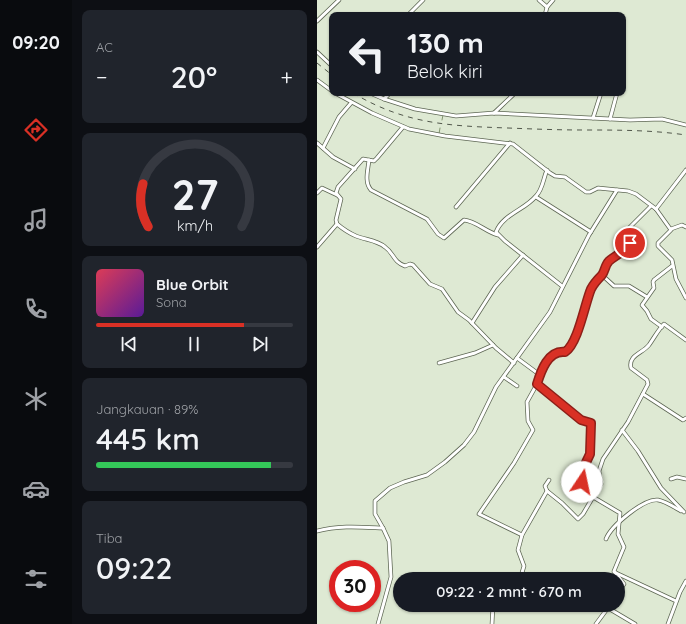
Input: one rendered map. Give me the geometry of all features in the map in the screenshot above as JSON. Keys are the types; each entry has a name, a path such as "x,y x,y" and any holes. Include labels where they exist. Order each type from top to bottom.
{"street":[{"path":"317,21 339,0"},
{"path":"411,12 423,0"},
{"path":"539,0 547,7"},
{"path":"546,12 547,7 553,0"},
{"path":"317,52 329,63"},
{"path":"317,80 329,89"},
{"path":"340,96 403,127 445,136 510,143 524,151 555,176 565,177 586,192 591,192 598,188 628,191 636,194 656,209 671,229"},
{"path":"377,96 415,109 457,116 494,113 630,120 662,119 686,124"},
{"path":"384,99 387,96"},
{"path":"494,113 512,96"},
{"path":"593,118 600,96"},
{"path":"610,119 616,96"},
{"path":"323,148 339,117 351,102"},
{"path":"337,195 336,193 338,187 363,159 374,161 403,127"},
{"path":"317,142 333,157 355,169"},
{"path":"456,207 510,143"},
{"path":"369,160 367,180 368,187 371,190 427,219 438,234 444,238 465,220 469,220 491,233 498,235 563,286"},
{"path":"498,235 497,230 504,221 536,197 543,185 547,170"},
{"path":"656,209 686,170"},
{"path":"317,192 322,188 337,195 341,200 336,220 337,224 317,247"},
{"path":"378,624 391,576 389,541 375,514 375,501 391,488 404,482 427,475 445,462 464,445 474,432 497,387 550,312 591,232 617,190"},
{"path":"536,197 591,232"},
{"path":"522,535 479,514 514,463 533,430 528,421 527,402 537,384 540,375 553,354 568,350 581,324 593,283 602,275 608,263 622,253 630,244 625,236 626,231 651,206"},
{"path":"337,224 355,236 374,241 385,246 393,259 400,265 413,265 430,284 442,289 458,312 472,323 493,345 514,363"},
{"path":"686,227 682,225 671,229 671,231 658,245 671,259 676,280 686,298"},
{"path":"472,323 495,287 523,255"},
{"path":"661,327 651,319 647,311 642,306 654,288 654,280 672,266"},
{"path":"602,275 614,286 629,286 647,297"},
{"path":"549,480 545,486 547,491 578,519 583,514 601,484 599,471 603,459 629,420 648,384 648,382 631,368 630,364 636,354 647,347 661,327 665,324 686,340"},
{"path":"439,363 475,353 493,345"},
{"path":"517,358 540,375"},
{"path":"504,377 517,386"},
{"path":"537,384 581,420 591,423 590,454 581,473 582,482 593,497 620,513 618,534 624,547 614,571 676,602"},
{"path":"643,394 683,420 686,418"},
{"path":"622,430 638,451 661,488 685,513"},
{"path":"671,479 677,477 686,479"},
{"path":"522,572 524,566 518,550 522,535 547,491"},
{"path":"606,539 612,528 619,522 633,511 653,500 659,500 685,513"},
{"path":"317,531 347,526 383,528"},
{"path":"668,624 686,581"},
{"path":"492,624 493,612"},
{"path":"596,624 605,612"},
{"path":"618,612 635,624"}],"waterway":[{"path":"442,120 443,115"},
{"path":"439,134 440,128"}],"railway":[{"path":"317,63 329,73"},
{"path":"359,96 391,111 409,117 447,124 536,129 660,132 686,135"}],"route":[{"path":"582,482 581,473 590,454 591,423 581,420 537,384 540,375 550,357 560,351 565,352 568,350 578,332 593,283 602,275 609,261 622,253 630,243"}]}
